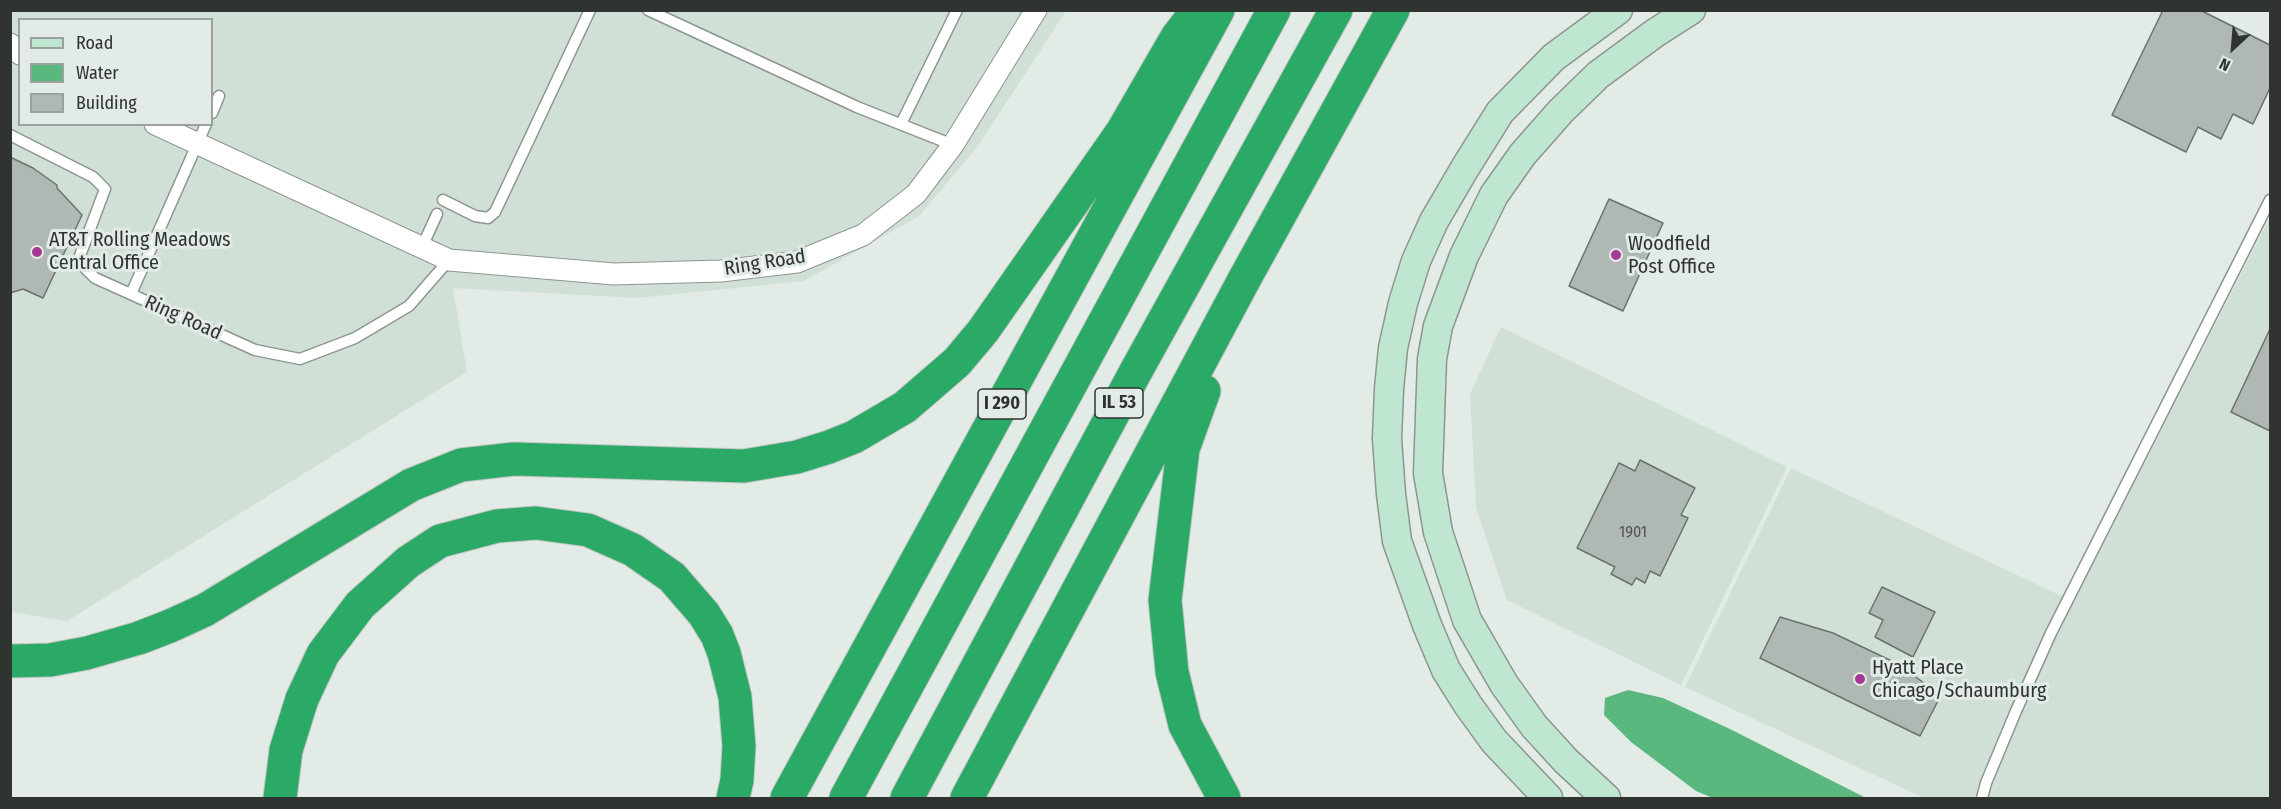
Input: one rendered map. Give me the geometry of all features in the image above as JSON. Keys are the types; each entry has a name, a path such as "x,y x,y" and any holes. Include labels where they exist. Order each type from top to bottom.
{"highway":[{"path":"10,662 50,660 87,653 140,638 170,626 205,610 411,485 461,465 514,459 744,466 797,457 854,436 905,407 957,362 983,331 1122,132 1177,37 1198,10"},
{"name":"I 290","path":"787,798 1218,10"},
{"name":"IL 53","path":"846,798 1274,10"},
{"name":"IL 53","path":"907,798 1130,381 1336,10"},
{"path":"967,798 1245,278 1393,10"},
{"path":"1224,798 1185,726 1172,672 1165,600 1183,449 1245,278"},
{"path":"280,798 286,750 302,699 323,654 360,605 408,562 440,541 497,526 536,523 588,530 633,550 672,577 704,614 724,653 735,697 739,746 737,780 733,798"}],"street":[{"name":"Ring Road","path":"159,126 449,260 614,274 722,271 796,262 864,235 916,194 953,145 1036,10"},
{"path":"1548,798 1494,741 1468,705 1446,670 1427,625 1397,541 1387,439 1389,389 1403,303 1416,261 1434,221 1465,168 1500,112 1554,57 1618,10"},
{"path":"1606,798 1566,761 1534,726 1504,684 1467,620 1438,532 1428,473 1432,359 1438,326 1464,256 1494,195 1523,154 1561,111 1598,75 1691,10"}],"lane":[{"path":"443,200 475,216 488,218 495,212 590,10"},
{"path":"648,10 857,107 953,145"},
{"path":"901,124 957,10"},
{"path":"213,111 219,96"},
{"path":"131,294 205,126"},
{"name":"Ring Road","path":"10,135 93,177 105,189 78,261 95,278 255,350 300,359 355,338 409,306 449,260"},
{"path":"1982,798 2016,711 2051,633 2271,200"},
{"path":"422,247 437,214"}],"shaded area":[{"path":"10,11 1066,11 978,146 919,216 804,281 637,298 453,288 467,372 67,621 11,612"},
{"path":"2270,217 2270,798 1924,798 1685,687 1791,468 2074,602"},
{"path":"1501,327 1787,467 1681,685 1507,600 1476,507 1470,394"}],"water":[{"path":"1628,690 1663,698 1866,798 1713,798 1696,791 1631,742 1604,715 1605,698"}],"building":[{"path":"2163,10 2200,10 2270,45 2270,88 2253,124 2233,114 2221,139 2198,127 2186,152 2112,115"},
{"name":"AT&T Rolling Meadows Central Office","path":"10,157 33,168 57,185 57,188 82,215 43,298 23,289 10,293"},
{"name":"Woodfield Post Office","path":"1609,199 1663,223 1623,311 1569,286"},
{"path":"2270,329 2270,431 2231,412"},
{"path":"1640,460 1695,488 1681,515 1688,518 1660,576 1650,571 1645,583 1636,578 1632,585 1611,574 1615,567 1577,548 1619,463 1635,471"},
{"path":"1882,587 1935,612 1913,657 1875,637 1883,620 1869,613"},
{"name":"Hyatt Place Chicago/Schaumburg","path":"1780,617 1833,633 1896,663 1941,695 1920,736 1760,658"}],"place":[{"name":"AT&T Rolling Meadows Central Office","path":"37,252"},
{"name":"Woodfield Post Office","path":"1616,255"},
{"name":"Hyatt Place Chicago/Schaumburg","path":"1860,679"}]}
